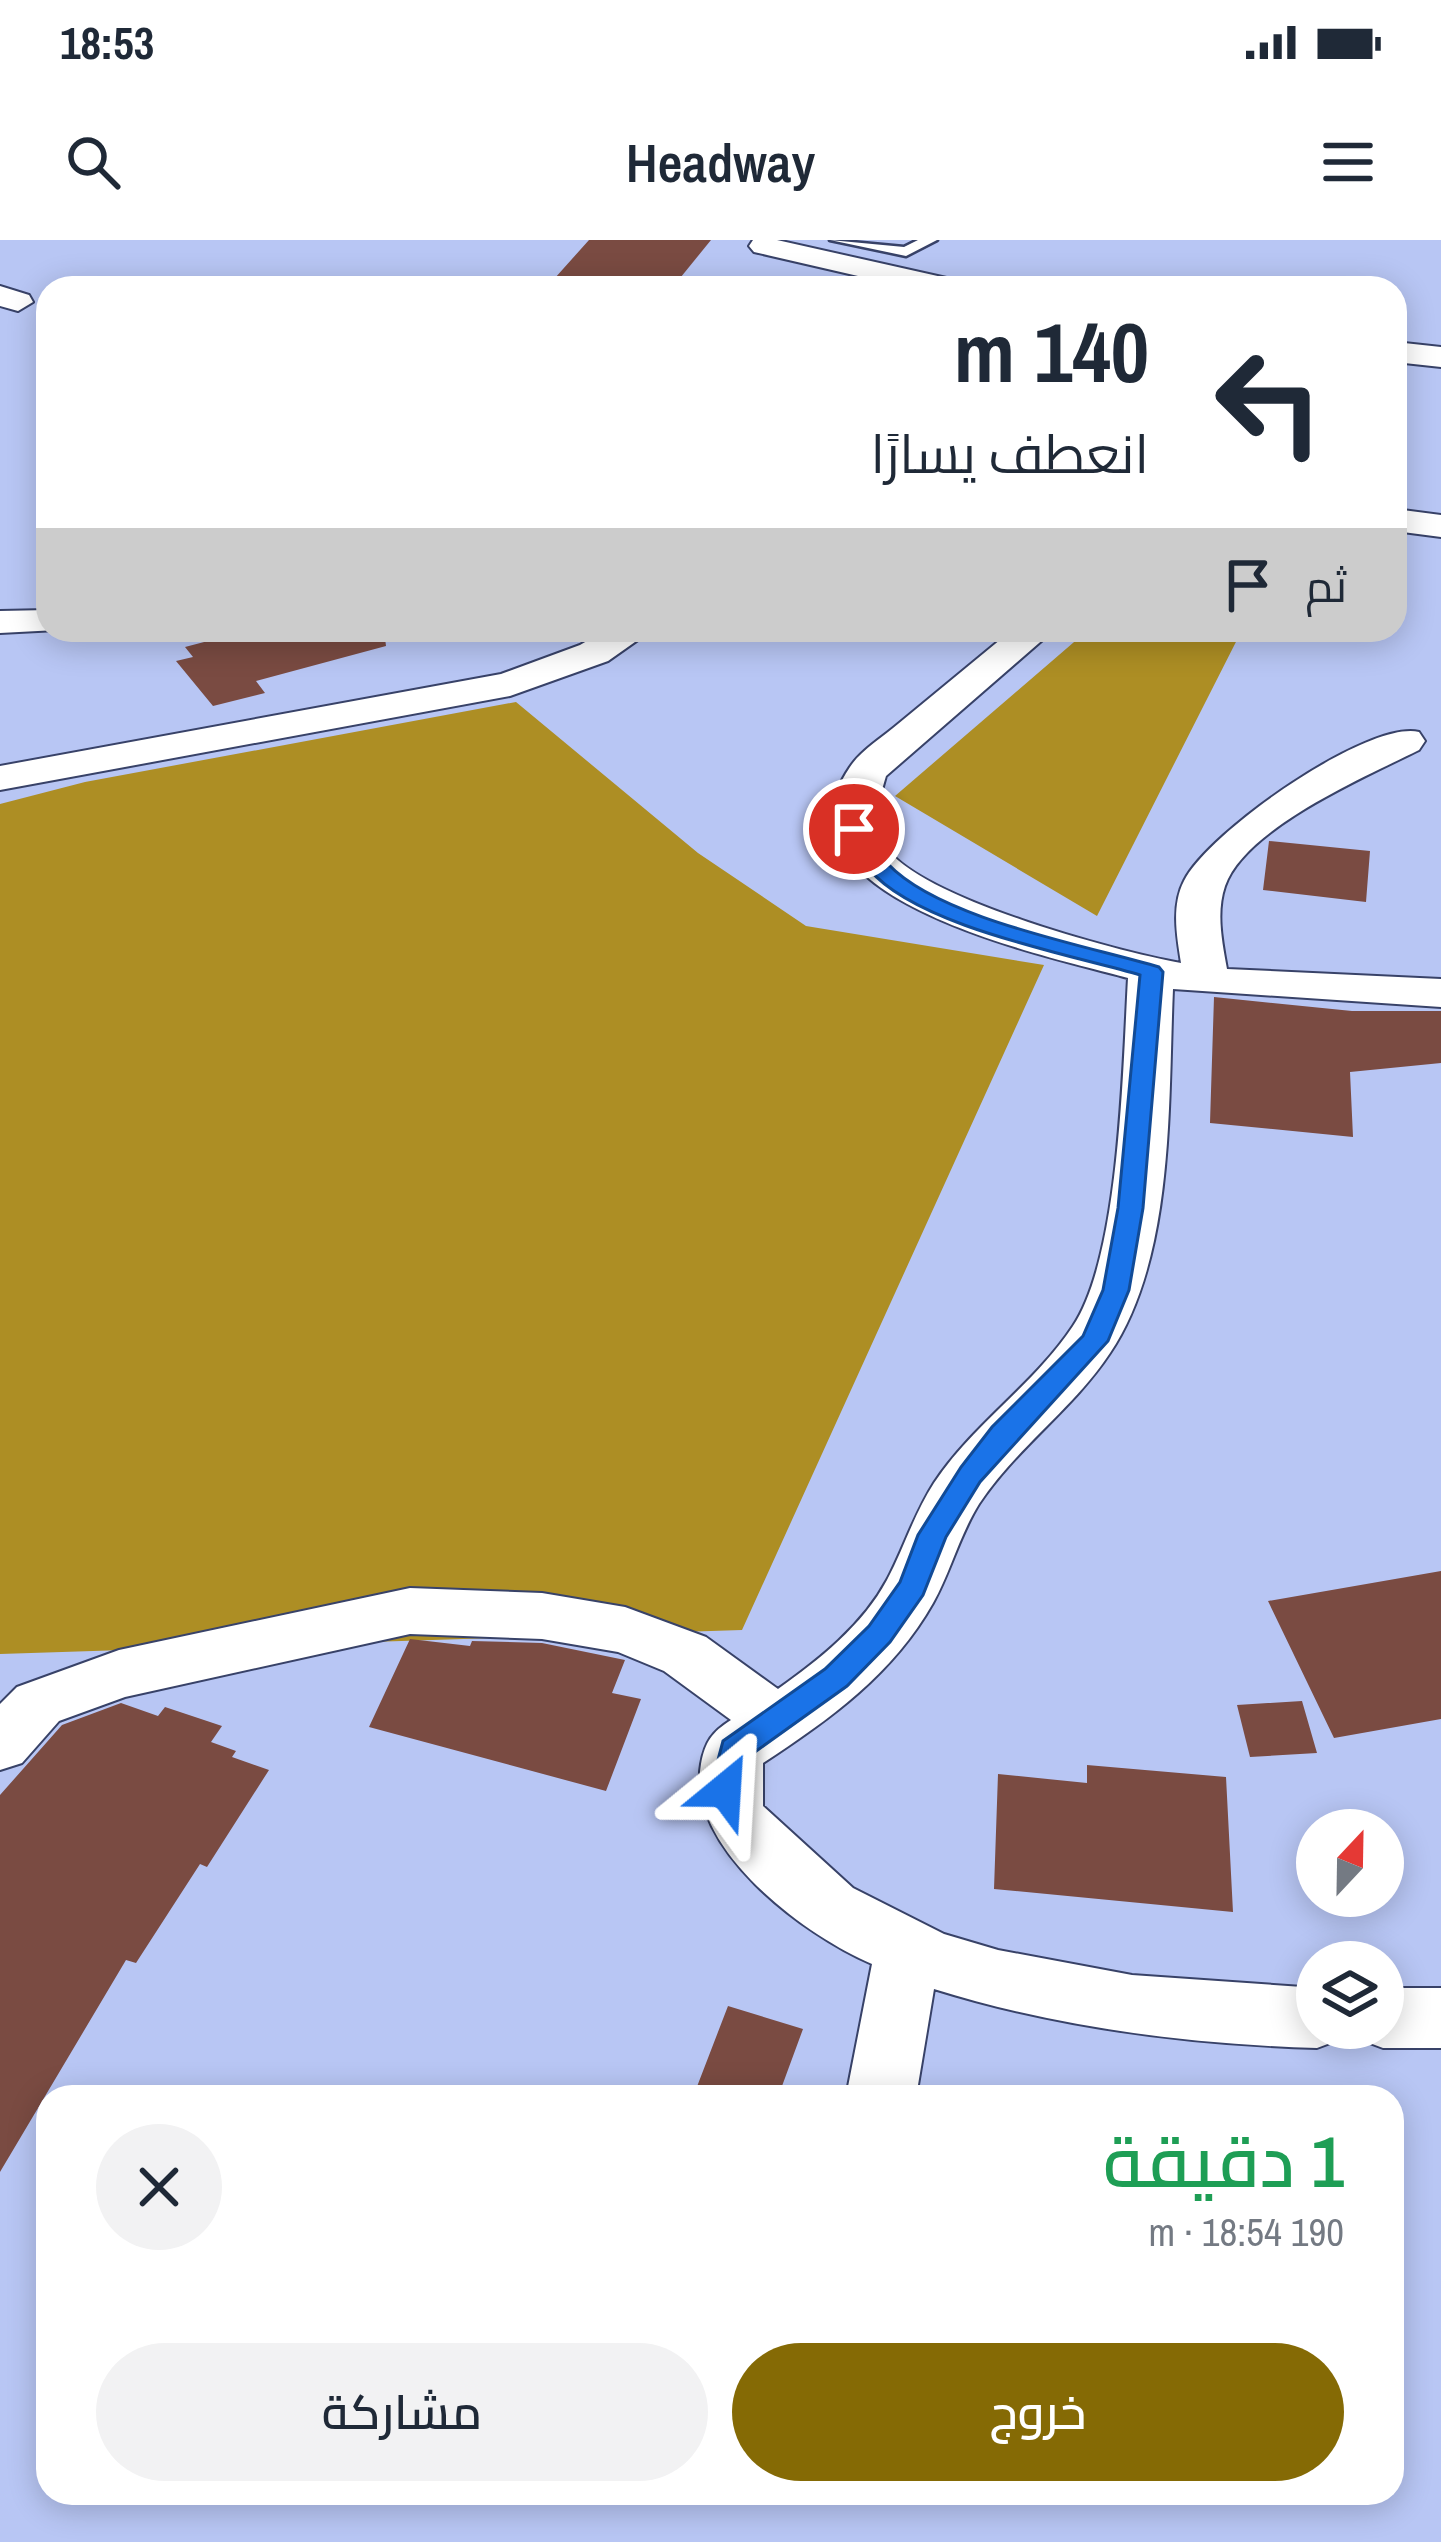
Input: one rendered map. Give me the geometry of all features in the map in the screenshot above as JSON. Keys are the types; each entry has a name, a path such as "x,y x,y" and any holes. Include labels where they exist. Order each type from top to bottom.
{"street":[{"path":"781,246 902,276"},
{"path":"1407,353 1441,356"},
{"path":"1407,522 1441,526"},
{"path":"0,622 36,621"},
{"path":"4,773 510,684 613,642"},
{"path":"1021,642 867,771 856,792 854,829 877,866 900,885 950,912 1179,976 1441,993"},
{"path":"1296,2018 1126,2006 949,1964 908,1948 830,1908 736,1822 725,1790 734,1750 836,1678 880,1634 913,1587 933,1535 970,1474 1002,1434 1094,1341 1116,1290 1179,976 1198,921 1204,881 1221,858 1302,795 1406,741"},
{"path":"0,1745 38,1704 119,1674 410,1611 542,1616 625,1630 685,1654 778,1722"},
{"path":"883,2085 908,1948"},
{"path":"1404,2018 1441,2018"}],"lane":[{"path":"837,240 906,252 930,240"}],"shaded area":[{"path":"1074,642 1236,642 1097,916 895,796"},
{"path":"516,702 698,853 806,926 1044,965 742,1630 0,1654 0,804 85,782"}],"building":[{"path":"589,240 711,240 682,276 557,276"},
{"path":"204,642 386,642 386,646 256,681 265,693 213,706 176,661 193,657 185,647"},
{"path":"1269,841 1370,851 1366,902 1263,890"},
{"path":"1214,997 1352,1011 1441,1011 1441,1063 1350,1072 1353,1137 1210,1123"},
{"path":"1441,1571 1441,1719 1334,1738 1268,1601"},
{"path":"410,1639 470,1646 472,1641 542,1643 625,1660 612,1693 641,1699 606,1791 369,1727"},
{"path":"1302,1701 1317,1753 1250,1757 1237,1705"},
{"path":"121,1703 158,1716 165,1707 222,1726 211,1742 236,1751 232,1757 269,1770 207,1867 200,1864 136,1963 126,1960 52,2085 36,2085 36,2111 0,2172 0,1795 62,1725"},
{"path":"1087,1765 1226,1777 1233,1912 994,1889 998,1774 1087,1783"},
{"path":"728,2006 803,2029 782,2085 698,2085"}],"route":[{"path":"725,1790 734,1750 836,1678 880,1634 913,1587 933,1535 970,1474 1002,1434 1094,1341 1116,1290 1131,1208 1143,1110 1151,972 950,912 900,885 877,866 854,829"}]}
